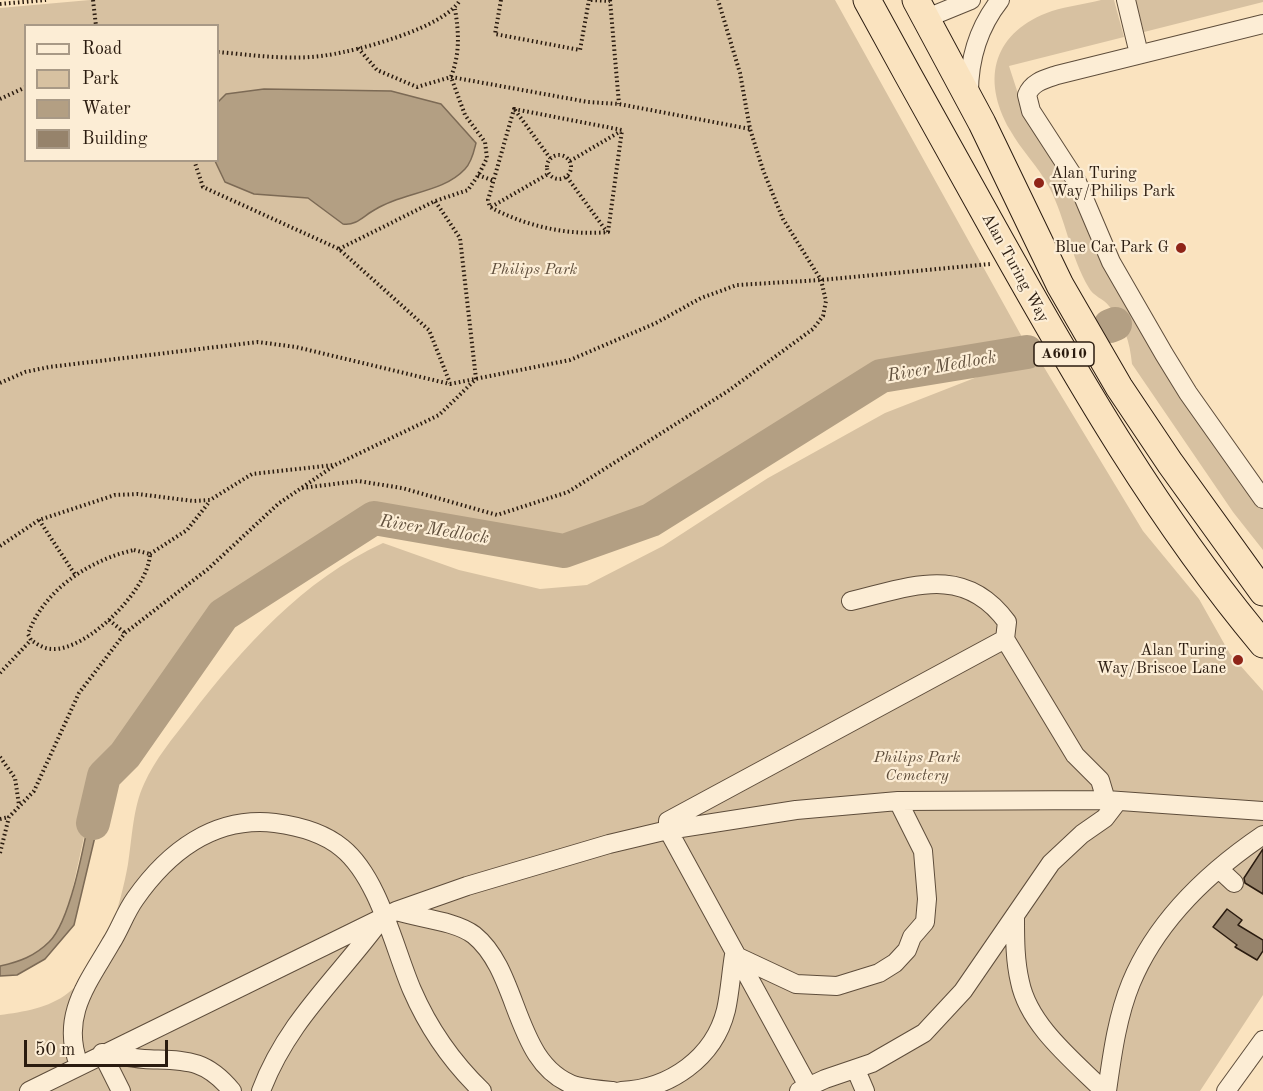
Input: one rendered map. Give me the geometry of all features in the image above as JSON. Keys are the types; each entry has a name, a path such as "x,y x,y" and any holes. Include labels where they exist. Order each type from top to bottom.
{"highway":[{"name":"Alan Turing Way","path":"867,0 1050,331 1128,458 1190,547 1263,644"},
{"name":"Alan Turing Way","path":"922,9 1060,285 1119,387 1170,463 1263,592"},
{"path":"887,37 922,9"}],"street":[{"path":"922,9 971,0"},
{"path":"969,99 969,71 973,51 979,34 1000,0"},
{"path":"1126,0 1139,54"},
{"path":"1263,24 1041,80 1029,90 1028,102 1077,182 1111,262 1164,354 1188,393 1263,499"},
{"path":"851,601 936,583 954,585 987,599 1007,622 1005,639 1075,755 1100,780 1112,800"},
{"path":"1005,639 668,821 668,830 804,1089 856,1070 900,1049 924,1033 963,991 1051,863 1082,834 1105,818 1112,800"},
{"path":"35,1090 102,1053 389,914 568,856 668,830 796,810 898,801 1112,800 1263,811"},
{"path":"734,955 796,984 837,986 879,973 895,963 907,950 912,937 925,922 927,899 923,851 898,801"},
{"path":"79,1065 73,1040 73,1020 79,998 134,900 160,868 183,846 208,832 241,823 270,823 297,826 322,837 343,848 361,870 389,914 424,1015 448,1052 482,1091"},
{"path":"1105,1091 1130,985 1162,928 1184,899 1263,835"},
{"path":"1219,869 1234,883"},
{"path":"261,1091 270,1067 292,1028 389,914"},
{"path":"389,914 451,924 472,934 501,969 529,1042 544,1061 557,1074 575,1085 613,1091"},
{"path":"1015,918 1015,951 1020,984 1026,1002 1035,1017 1064,1051 1105,1091"},
{"path":"621,1091 643,1090 660,1085 693,1064 706,1051 717,1035 726,1010 734,955"},
{"path":"1228,1090 1263,1040"},
{"path":"102,1053 122,1091"},
{"path":"102,1053 191,1061 205,1066 222,1079 232,1091"},
{"path":"856,1070 865,1091"}],"path":[{"path":"0,4 46,0"},
{"path":"93,0 96,24"},
{"path":"219,52 294,57 327,55 429,26 455,9 460,0"},
{"path":"501,0 495,34 580,50 590,0 610,1 619,104"},
{"path":"302,488 358,482 402,488 497,515 568,492 729,391 813,329 823,316 826,301 821,280 783,219 750,129 740,73 718,0"},
{"path":"339,249 435,201 468,190 487,158 485,142 465,116 451,77 457,60 459,40 455,9"},
{"path":"358,48 377,70 417,87 451,77 588,102 619,104 750,129"},
{"path":"0,99 24,88"},
{"path":"514,109 622,130"},
{"path":"514,109 550,158"},
{"path":"490,207 488,200 514,109"},
{"path":"570,161 622,130"},
{"path":"608,232 622,130"},
{"path":"559,154 570,161 571,168 567,177 557,180 548,174 546,164 550,158 559,154"},
{"path":"195,162 203,187 339,249 429,330 450,384"},
{"path":"490,207 548,174"},
{"path":"478,175 494,181"},
{"path":"567,177 608,232"},
{"path":"435,201 460,238 476,379"},
{"path":"490,207 523,221 561,231 590,234 608,232"},
{"path":"0,383 25,372 48,367 258,342 296,347 450,384 570,360 656,323 701,298 737,285 821,280 1012,261"},
{"path":"0,853 9,817 34,791 79,693 125,633 208,568 278,504 335,465 439,415 476,379"},
{"path":"150,554 150,564 140,586 125,606 109,620 68,646 53,649 31,640 28,634 32,622 49,597 75,576 120,553 134,550 150,554 187,530 210,500 252,474 335,465"},
{"path":"0,546 39,520 115,495 210,500"},
{"path":"39,520 75,576"},
{"path":"109,620 125,633"},
{"path":"0,673 31,640"},
{"path":"0,757 15,778 19,806"},
{"path":"0,819 9,817"}],"green space":[{"name":"Philips Park","path":"90,0 835,0 1027,346 879,372 649,517 563,548 373,516 220,613 123,753 98,774 67,914 51,941 29,958 0,966 0,8"},
{"path":"1101,0 1114,0 1124,37 1009,66 1022,106 1263,506 1263,550 1233,512 1132,364 1128,340 1122,326 1114,312 1089,288 1077,263 1055,199 1040,172 1014,137 1001,111 996,92 995,75 998,58 1005,44 1032,20 1052,11"},
{"path":"1135,0 1263,0 1263,2 1144,32"},
{"name":"Philips Park Cemetery","path":"1036,354 1143,531 1199,599 1230,654 1263,691 1263,995 1200,1091 0,1091 0,1015 27,1011 61,998 80,982 101,952 121,898 137,803 153,766 231,665 276,618 327,576 354,558 383,543 459,570 540,589 587,585 663,546 768,478 885,413"}],"water":[{"path":"264,89 391,91 441,104 476,143 469,163 456,177 434,188 387,203 356,222 343,224 308,198 254,194 225,182 215,162 219,162 219,101 226,94"},
{"path":"98,774 108,782 74,925 45,959 17,975 0,976 0,966 32,955 49,942 58,929 74,888"}],"building":[{"path":"1263,849 1263,894 1245,883 1244,878"},
{"path":"1227,909 1242,920 1238,925 1263,940 1263,951 1257,960 1235,947 1237,945 1213,927"}],"waterway":[{"name":"River Medlock","path":"1110,326 1115,324"},
{"name":"River Medlock","path":"93,823 104,776 125,755 223,615 374,518 564,551 651,520 881,376 1027,352"}],"place":[{"name":"Alan Turing Way/Philips Park","path":"1039,183"},
{"name":"Blue Car Park G","path":"1181,248"},
{"name":"Alan Turing Way/Briscoe Lane","path":"1238,660"}]}
